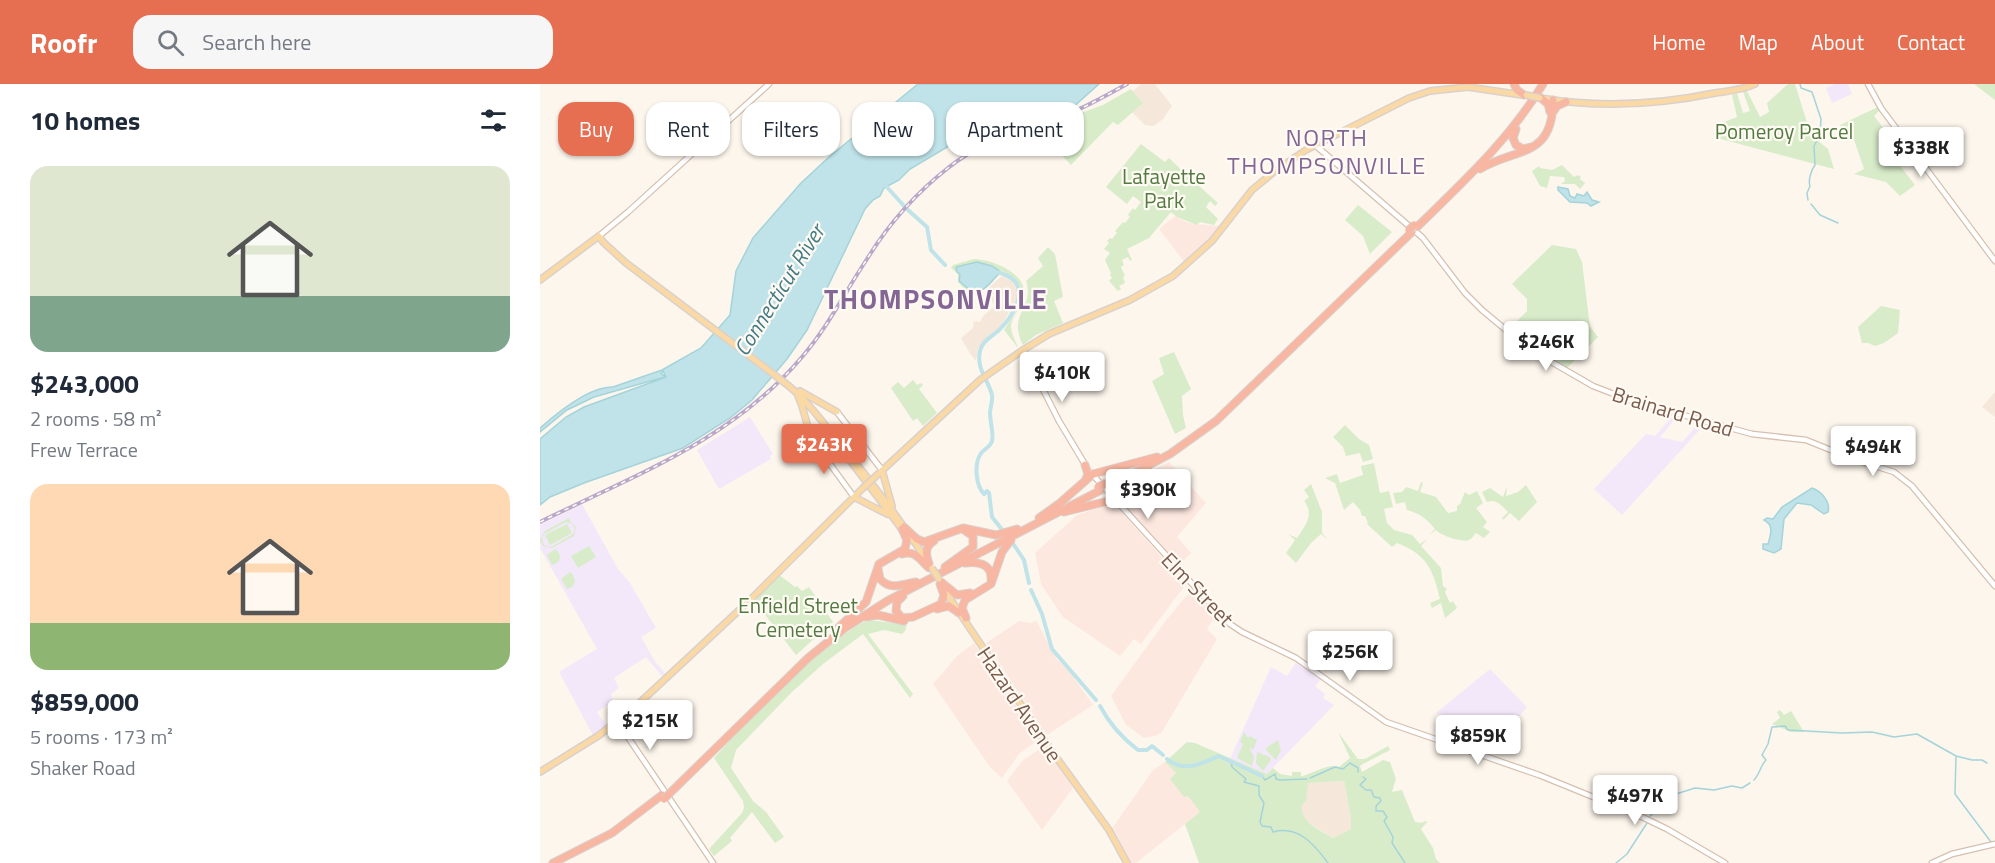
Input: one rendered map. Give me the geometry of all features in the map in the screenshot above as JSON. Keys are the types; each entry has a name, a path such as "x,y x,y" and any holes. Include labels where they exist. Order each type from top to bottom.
{"highway":[{"path":"1511,93 1513,84"},
{"path":"1513,84 1525,95"},
{"path":"1538,85 1513,136 1516,145 1524,149 1532,146 1540,138 1555,107 1566,102"},
{"path":"940,581 944,596 939,606 911,618 901,617 896,609 898,599 947,568 1038,521 1115,500 1146,471 1204,431 1232,407 1494,146 1538,85"},
{"path":"1540,98 1547,103 1551,113"},
{"path":"1468,177 1485,166 1534,147 1545,133 1553,100"},
{"path":"1052,516 1157,457 1194,433 1231,403 1468,177 1499,145 1525,111"},
{"path":"1107,485 1167,456"},
{"path":"966,618 962,608 964,600 991,584 1005,547 1012,540 1060,504 1092,474 1157,457"},
{"path":"1085,465 1088,474 1086,480"},
{"path":"838,627 916,582 1100,489"},
{"path":"903,528 916,539 924,542 963,528 994,535 1017,530"},
{"path":"554,863 612,833 666,794 798,662 866,602 879,564 905,549 907,540 903,528"},
{"path":"930,567 926,552 931,543 960,530 969,532 974,539 972,548 947,568"},
{"path":"916,582 901,586 890,585 880,579 878,569 885,562 907,553 916,555 930,567"},
{"path":"940,581 954,594 962,596 986,586 991,579 989,569 979,563 947,568"},
{"path":"563,863 621,832 666,794 813,653 883,603 927,581"},
{"path":"852,623 873,615 909,620 945,606 951,607 958,613"}],"main road":[{"path":"540,772 617,721 748,602 863,488 984,378 1049,334 1130,300 1173,276 1207,246 1257,186 1292,158 1406,100 1430,91 1463,87 1566,102 1606,105 1696,97 1755,84"},
{"path":"1868,84 1881,108 1995,261"},
{"path":"540,280 628,212 765,85"},
{"name":"Brainard Road","path":"1315,145 1423,238 1465,293 1482,310 1548,360 1582,381 1632,401 1752,435 1806,440 1894,472 1912,486 1995,586"},
{"path":"599,236 628,265 794,390 835,437 940,581"},
{"name":"Elm Street","path":"1023,350 1059,421 1085,465 1227,622 1242,632 1296,658 1380,719 1539,775 1640,816 1725,863"},
{"path":"786,383 837,412 882,470 896,519"},
{"path":"794,390 802,404 811,438 854,497 896,519"},
{"name":"Hazard Avenue","path":"940,581 996,667"},
{"name":"Hazard Avenue","path":"940,581 958,613 1110,831 1127,863"},
{"path":"617,721 713,863"},
{"path":"1932,863 1952,854 1994,844"}],"shaded area":[{"path":"1141,84 1155,84 1172,106 1163,119 1154,126 1145,125 1132,112 1143,103 1133,91"},
{"path":"1835,84 1848,84 1852,94 1832,103 1826,88"},
{"path":"1175,216 1194,224 1219,226 1205,245 1186,264 1159,229"},
{"path":"1002,276 1012,281 1017,290 1017,298 1002,325 978,349 976,361 961,338 973,328 974,321 980,322 983,316 995,306 986,290"},
{"path":"1995,392 1995,417 1982,407"},
{"path":"1673,416 1677,417 1660,437 1682,442 1699,423 1704,425 1622,515 1594,489 1646,434 1655,436"},
{"path":"750,417 773,454 770,456 771,459 719,489 697,450"},
{"path":"1169,462 1206,503 1177,537 1191,553 1179,565 1120,500 1155,469"},
{"path":"1113,503 1186,584 1141,644 1134,639 1120,656 1063,617 1041,584 1035,553 1077,515"},
{"path":"582,504 618,569 630,583 656,628 641,637 654,660 665,673 662,676 646,657 614,678 619,688 611,694 613,701 597,712 607,727 594,737 559,672 597,649 540,548 540,525"},
{"path":"1193,592 1215,616 1207,629 1217,639 1162,732 1144,738 1126,725 1111,696 1167,619 1188,594"},
{"path":"1036,620 1056,658 1070,672 1093,705 1047,735 986,643 1019,621 1031,623"},
{"path":"974,643 1039,739 1019,754 1002,778 990,767 933,684 957,656"},
{"path":"1297,661 1322,678 1315,686 1325,694 1323,698 1334,705 1267,774 1230,759 1271,667 1287,676"},
{"path":"1490,669 1527,707 1481,752 1451,742 1460,723 1436,713"},
{"path":"1044,746 1073,788 1042,830 1007,781 1022,761"},
{"path":"1165,762 1176,773 1171,780 1188,795 1200,812 1136,863 1131,863 1113,827 1153,770"},
{"path":"1344,781 1351,829 1333,838 1305,820 1301,813 1302,805 1306,801 1307,783"}],"green space":[{"name":"Pomeroy Parcel","path":"1788,84 1795,84 1810,132 1821,127 1824,135 1817,140 1828,149 1834,169 1717,138 1724,122 1737,117 1732,95 1737,93 1743,113 1750,111 1742,89 1746,89 1760,117 1769,112 1767,103"},
{"path":"1974,84 1995,84 1995,100"},
{"path":"1131,89 1143,103 1118,125 1113,122 1084,152 1084,112 1103,105"},
{"path":"1878,107 1880,110 1874,116 1887,133 1894,127 1908,146 1894,158 1915,185 1900,196 1886,182 1854,174 1864,169 1852,134 1844,136 1840,125"},
{"name":"Lafayette Park","path":"1141,144 1165,162 1169,158 1190,178 1192,176 1197,180 1200,176 1202,178 1197,184 1218,203 1215,206 1210,201 1206,207 1218,219 1214,225 1200,222 1197,225 1171,212 1149,238 1127,249 1132,260 1130,261 1128,257 1122,260 1124,265 1121,267 1125,283 1119,286 1121,289 1118,291 1109,281 1112,278 1105,260 1110,253 1104,249 1109,243 1107,241 1112,239 1117,233 1115,231 1130,217 1128,215 1133,208 1135,210 1141,202 1133,196 1127,204 1106,187"},
{"path":"1063,156 1080,156 1071,165"},
{"path":"1562,165 1574,177 1578,175 1581,177 1580,179 1585,183 1580,189 1575,184 1561,184 1565,181 1564,177 1550,176 1547,188 1540,186 1532,171 1539,166 1552,170"},
{"path":"1358,205 1392,232 1370,254 1363,236 1345,220"},
{"path":"1552,245 1576,249 1582,262 1590,327 1598,337 1565,370 1508,330 1527,311 1527,299 1512,284"},
{"path":"1048,247 1055,254 1063,297 1054,301 1063,323 1036,335 1023,345 1018,325 1027,298 1026,281 1043,266 1038,258"},
{"path":"974,259 991,262 1009,270 1022,283 1023,300 1011,326 1018,348 1004,330 1019,304 1021,289 1011,276 1000,270 983,290 975,295 968,293 958,282 958,274 951,268 953,265"},
{"path":"1881,306 1900,310 1898,333 1884,343 1875,346 1862,343 1858,327"},
{"path":"1174,352 1191,389 1182,396 1186,428 1175,434 1152,381 1164,374 1159,358"},
{"path":"913,380 917,385 921,383 923,385 919,389 937,413 923,426 917,418 913,421 891,388 898,382 904,388"},
{"path":"1345,425 1369,445 1373,459 1363,462 1360,453 1346,456 1343,447 1333,437"},
{"path":"1374,463 1380,493 1389,491 1393,507 1384,509 1387,523 1394,530 1412,535 1420,544 1427,539 1421,546 1441,568 1443,586 1447,589 1445,592 1450,603 1453,601 1457,608 1445,618 1441,603 1432,608 1430,603 1440,599 1435,579 1422,558 1397,543 1392,547 1367,524 1365,516 1362,516 1353,502 1344,510 1335,483 1325,478 1337,474 1340,483 1363,475 1361,466"},
{"path":"1421,482 1423,483 1420,492 1436,497 1448,513 1457,511 1457,506 1465,492 1469,495 1477,491 1483,503 1476,508 1487,522 1483,527 1490,532 1484,538 1476,533 1466,541 1451,538 1436,530 1429,535 1435,529 1432,525 1416,513 1407,510 1405,502 1396,504 1393,493 1402,492 1406,487 1418,491"},
{"path":"1311,484 1322,512 1322,533 1328,540 1321,534 1296,563 1286,553 1295,540 1288,534 1297,538 1306,525 1309,511 1304,501 1309,497 1304,490"},
{"path":"1526,485 1537,502 1519,521 1510,513 1503,520 1502,518 1508,512 1496,502 1487,502 1482,492 1490,488 1503,497 1507,486 1506,496 1518,492"},
{"path":"569,518 576,527 574,536 552,548 543,546 540,540 545,531","holes":["567,523 574,527 573,534 551,547 544,545 542,539 544,534"]},
{"path":"567,524 572,533 550,545 545,535"},
{"path":"589,546 596,557 578,568 571,556"},
{"path":"555,549 560,558 552,565 547,555"},
{"path":"570,572 575,582 567,589 561,579"},
{"name":"Enfield Street Cemetery","path":"778,574 802,591 809,587 833,622 796,655 753,599"},
{"path":"870,620 907,625 902,634 884,630 868,634 913,694 910,698 863,634 823,664 792,692 736,750 731,768 753,801 766,812 784,837 775,843 752,812 730,838 732,841 714,856 709,849 744,808 743,801 714,758 742,727 809,662 839,638 861,623"},
{"path":"1780,710 1784,715 1791,711 1804,732 1791,732 1772,724 1780,718 1777,712"},
{"path":"1244,732 1248,738 1250,736 1257,740 1253,750 1249,747 1254,757 1252,766 1237,758 1243,744 1240,742"},
{"path":"1338,732 1358,759 1365,759 1388,746 1390,750 1360,766 1362,772 1383,760 1390,762 1396,779 1392,792 1402,790 1415,822 1427,822 1421,829 1440,863 1199,863 1185,824 1200,812 1188,796 1184,797 1170,779 1176,773 1165,762 1187,742 1195,743 1267,774 1273,768 1280,774 1292,776 1292,772 1301,772 1303,776 1326,767 1339,767 1350,758","holes":["1344,781 1351,829 1333,838 1312,825 1302,811 1302,805 1306,801 1308,783"]},
{"path":"1278,740 1281,750 1276,760 1266,748"},
{"path":"1257,752 1270,757 1271,760 1263,771 1256,763"}],"water":[{"path":"918,84 1099,84 1079,102 946,102 946,148 934,155 934,102 896,102"},
{"name":"Connecticut River","path":"852,138 852,156 932,156 884,188 880,196 865,209 807,330 787,359 752,400 730,418 683,448 584,483 550,497 540,505 540,439 566,417 584,407 666,377 663,371 661,373 665,377 594,397 567,410 540,432 540,428 564,408 594,391 662,370 701,348 730,315 736,271 753,238 801,183 830,156 840,156 840,148"},
{"path":"1558,187 1568,189 1570,196 1575,198 1577,194 1584,196 1587,192 1592,200 1599,202 1591,206 1587,203 1570,202 1558,190"},
{"path":"977,262 992,266 1001,272 985,288 972,292 959,281 960,274 956,267"},
{"path":"1812,488 1824,497 1828,504 1828,512 1824,514 1811,505 1797,503 1784,519 1781,549 1774,553 1763,549 1763,544 1768,544 1771,530 1769,524 1764,520 1773,519 1782,507"}],"waterway":[{"path":"1800,84 1801,88 1812,92 1821,119 1820,135 1814,146 1815,165 1810,178 1808,200"},
{"path":"885,185 905,207"},
{"path":"1811,204 1820,215 1838,223"},
{"path":"908,210 927,227 931,250 945,265"},
{"path":"996,272 1014,281 1019,294 1016,307 1009,319 986,341 980,351 981,369 992,395 990,413 992,438 990,445 978,459 977,470 981,490 984,494 987,491 989,493 992,517 1004,532"},
{"path":"1012,542 1024,560 1029,583"},
{"path":"1031,590 1042,614 1052,649 1096,700"},
{"path":"1100,706 1116,730 1138,750 1147,750 1152,746 1163,755"},
{"path":"1754,780 1766,760 1762,755 1768,744 1772,727 1785,726 1788,730 1872,732 1894,737 1917,734 1956,756 1982,760 1987,763"},
{"path":"1167,759 1180,766 1193,766 1219,756 1262,776"},
{"path":"1956,757 1955,794 1991,842"},
{"path":"1231,762 1232,767 1246,779 1244,782 1259,786 1259,795 1264,803 1260,822 1262,826 1271,827 1273,832 1290,831 1298,834 1311,843 1328,863"},
{"path":"1310,778 1335,767 1343,769 1350,763 1358,768 1358,772"},
{"path":"1262,776 1265,780 1275,774 1276,779 1280,780 1307,779"},
{"path":"1363,777 1366,779 1360,785 1366,790 1371,790 1374,797 1380,798 1381,801 1376,806 1376,811 1383,811 1387,817 1384,821 1393,837 1392,843 1405,863"},
{"path":"1650,816 1676,794 1695,788 1714,790 1732,786 1742,788 1750,783"},
{"path":"1616,863 1627,854 1647,823"}],"railway":[{"path":"540,522 680,453 745,411 775,386 820,334 875,246 893,222 925,188 948,168 987,144 1076,111 1127,84"}],"district":[{"name":"NORTH THOMPSONVILLE","path":"1327,151"},
{"name":"THOMPSONVILLE","path":"936,298"}]}
